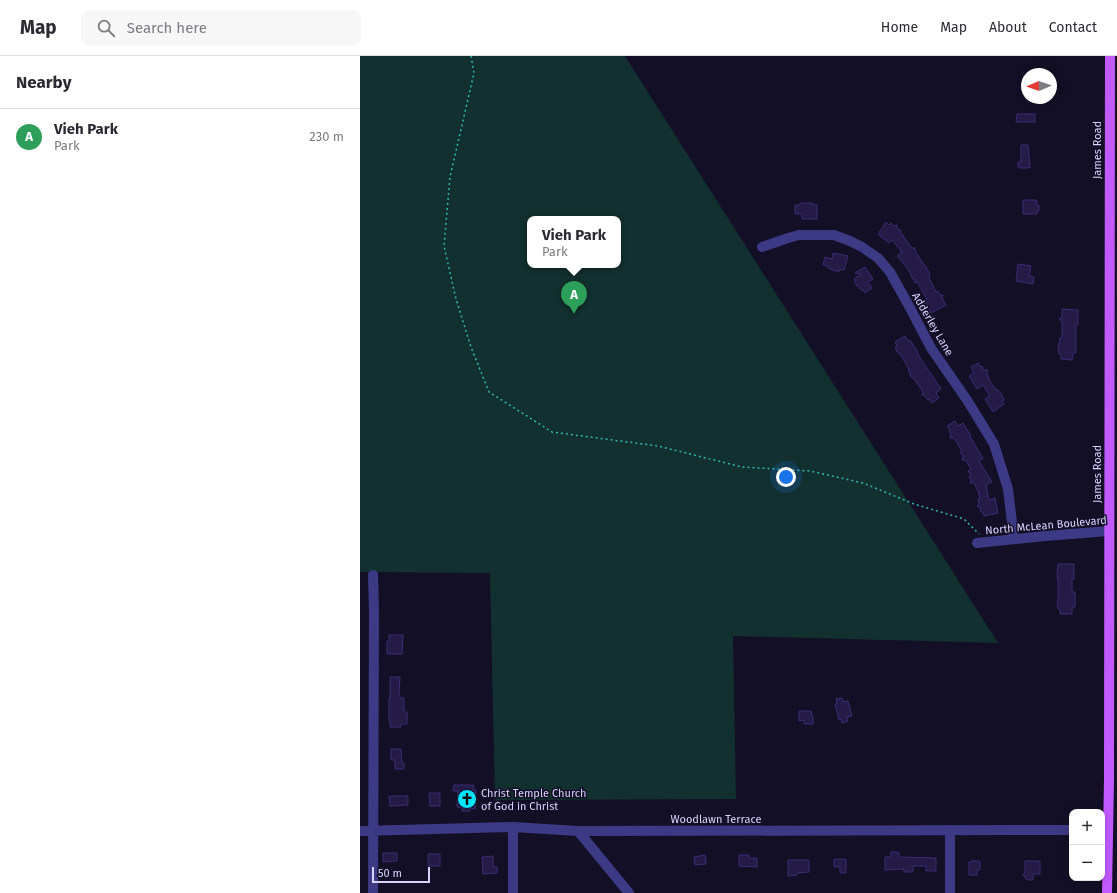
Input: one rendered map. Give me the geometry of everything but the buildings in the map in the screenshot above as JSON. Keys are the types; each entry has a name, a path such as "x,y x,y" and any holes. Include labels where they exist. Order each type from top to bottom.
{"main road":[{"name":"James Road","path":"1107,893 1105,830 1113,788 1110,56"}],"street":[{"name":"Adderley Lane","path":"762,247 799,235 834,235 862,247 878,258 890,272 931,348 967,400 994,444 1008,489 1014,539"},
{"name":"North McLean Boulevard","path":"982,543 1113,531"},
{"path":"373,575 373,893"},
{"path":"513,893 514,827"},
{"name":"Woodlawn Terrace","path":"360,831 514,827 578,831 1069,830"},
{"path":"950,830 950,893"},
{"path":"578,831 629,893"}],"path":[{"path":"471,56 474,73 450,177 444,246 456,299 471,347 489,392 552,432 658,446 742,467 810,472 863,483 914,504 964,519 982,543"}],"green space":[{"path":"360,56 625,56 998,643 733,636 736,799 495,800 490,573 360,572"}],"place":[{"name":"Vieh Park","path":"574,314"},
{"name":"Christ Temple Church of God in Christ","path":"467,799"}]}
